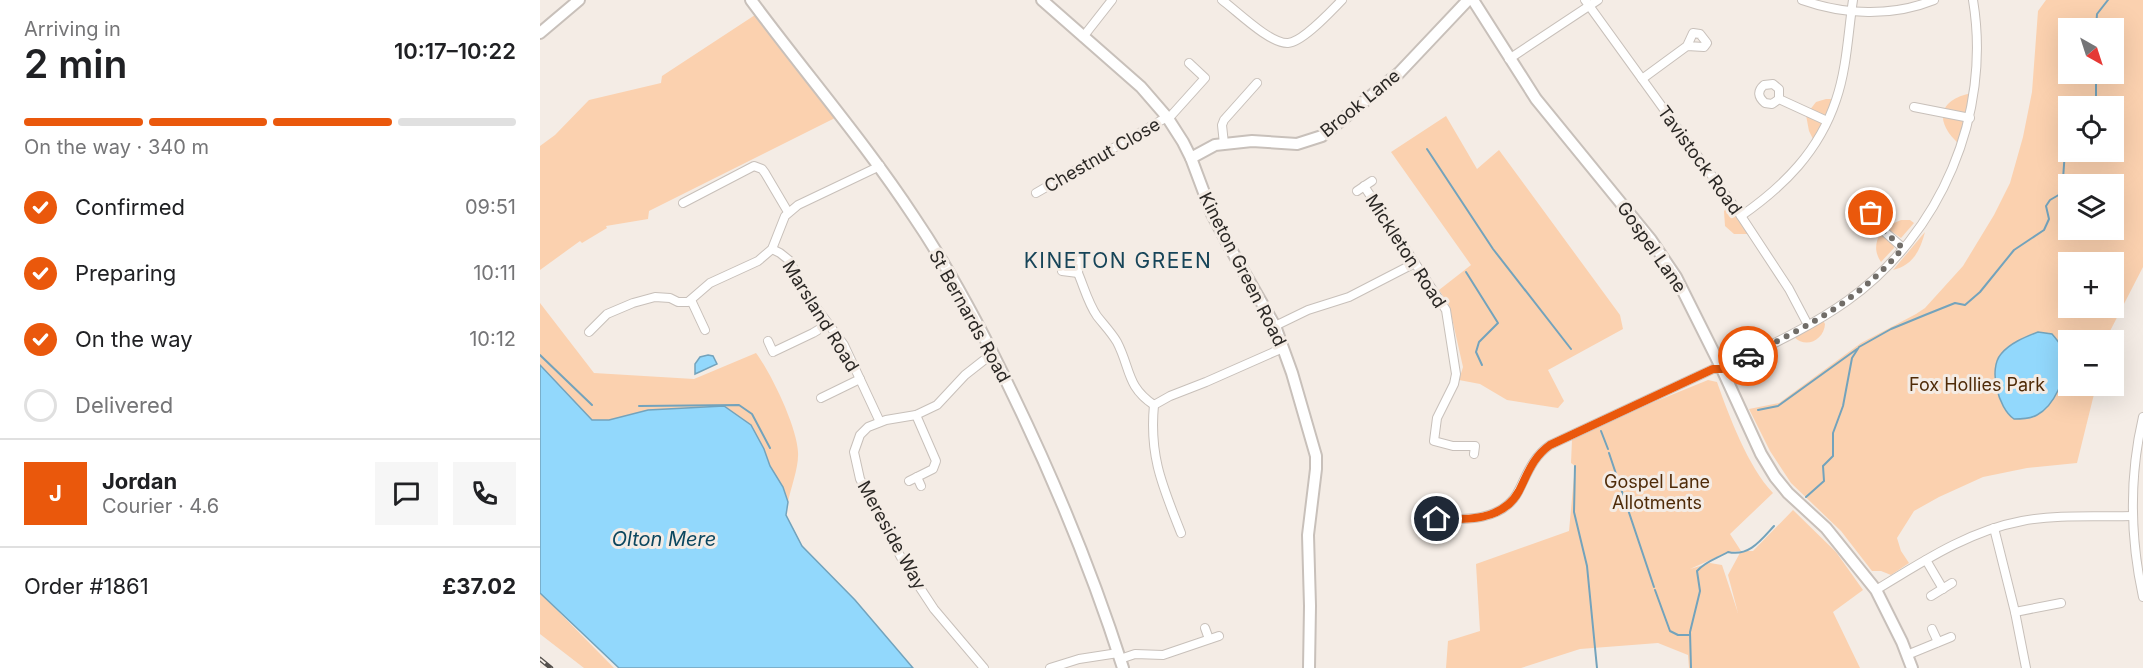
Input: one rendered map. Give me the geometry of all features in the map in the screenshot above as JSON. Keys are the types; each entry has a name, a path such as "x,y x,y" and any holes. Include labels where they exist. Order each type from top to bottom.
{"street":[{"path":"540,33 579,0"},
{"name":"St Bernards Road","path":"751,0 880,166 916,220 993,353 1055,485 1084,556 1121,660"},
{"name":"Kineton Green Road","path":"1042,0 1127,74 1168,117 1191,158 1212,213 1228,246 1275,326 1316,456 1308,535 1309,668"},
{"path":"1083,37 1112,0"},
{"path":"1222,0 1232,3 1272,38 1286,43 1301,38 1342,0"},
{"name":"Gospel Lane","path":"1471,0 1543,109 1651,240 1687,296 1753,437 1775,477 1788,493 1844,548 1876,590 1912,668"},
{"name":"Brook Lane","path":"1191,158 1215,145 1252,141 1297,144 1322,136 1399,73 1471,0"},
{"path":"1509,59 1587,3 1598,0"},
{"path":"1802,0 1851,11 1891,11 1910,8 1934,0"},
{"path":"1741,216 1776,191 1789,178 1815,143 1827,122 1842,76 1852,0"},
{"path":"1420,531 1421,518 1464,519 1489,515 1512,501 1534,460 1550,445 1713,369 1722,369 1808,325 1866,287 1903,248 1949,179 1970,118 1977,59 1973,0"},
{"name":"Tavistock Road","path":"1587,3 1741,216 1789,289 1808,325"},
{"path":"1642,79 1687,46"},
{"name":"Chestnut Close","path":"1036,194 1168,117 1205,78 1189,63"},
{"path":"1224,144 1222,129 1224,120 1257,83"},
{"path":"1779,99 1827,122"},
{"path":"1914,107 1970,118"},
{"path":"682,203 754,166 765,173 788,212"},
{"path":"589,332 604,311 655,297 670,298 685,303 691,300 710,283 758,261 772,249 788,212 880,166"},
{"name":"Mickleton Road","path":"1372,181 1360,188 1446,310 1456,367 1454,384 1437,418 1434,441 1453,446 1475,446 1474,454"},
{"path":"1870,219 1903,248"},
{"name":"Marsland Road","path":"772,249 790,261 804,291 851,356 880,422"},
{"path":"1079,260 1078,273 1093,308 1108,328 1120,350 1132,384 1144,399 1154,405"},
{"path":"1275,326 1308,310 1349,297 1415,263"},
{"path":"1062,271 1078,273"},
{"path":"691,300 705,330"},
{"path":"768,341 773,352 828,324"},
{"path":"1154,405 1283,348"},
{"name":"Mereside Way","path":"984,668 934,609 906,565 860,479 854,452 856,442 868,427 916,414 938,405 965,375 993,353"},
{"path":"821,398 860,379"},
{"path":"1154,405 1154,456 1181,533"},
{"path":"909,481 933,469 936,461 916,414"},
{"path":"2143,417 2134,473 2132,516 2134,552 2143,597"},
{"path":"917,477 921,486"},
{"path":"1876,590 1964,540 1994,528 2020,521 2045,518 2132,516"},
{"path":"1994,528 2026,668"},
{"path":"1926,560 1943,589"},
{"path":"1931,596 1952,583"},
{"path":"2015,612 2061,603"},
{"path":"1205,628 1209,639"},
{"path":"1932,629 1938,642"},
{"path":"1050,668 1079,659 1121,660 1135,654 1163,654 1219,636"},
{"path":"1907,655 1951,637"}],"green space":[{"name":"Fox Hollies Park","path":"2046,0 2143,0 2143,267 2124,304 2124,252 2058,252 2058,318 2117,318 2111,330 2058,330 2058,396 2094,396 2077,463 2027,468 1983,477 1939,497 1914,511 1897,538 1901,551 1909,563 1891,575 1881,571 1872,571 1841,531 1791,483 1770,451 1749,409 1779,403 1861,343 1925,308 1963,266 1994,215 2010,183 2023,137 2032,92 2038,11"},
{"path":"755,15 835,118 649,211 648,219 606,226 607,228 582,243 580,241 540,270 540,146 555,135 589,100 661,83 662,76"},
{"path":"1972,93 1960,145 1946,129 1943,113 1951,101"},
{"path":"1836,99 1815,143 1809,131 1806,115 1816,102"},
{"path":"1446,116 1477,169 1499,150 1620,315 1623,329 1548,370 1564,401 1558,408 1507,400 1480,384 1459,380 1463,367 1449,305 1439,290 1471,265 1391,152"},
{"path":"1731,203 1753,234 1734,234 1725,226 1724,211"},
{"path":"1901,220 1910,220 1914,223 1901,238 1885,227"},
{"path":"1881,232 1894,248 1881,262 1876,247"},
{"path":"1925,232 1921,245 1911,261 1893,270"},
{"path":"540,303 594,373 694,379 756,353 769,373 797,441 797,464 788,502 751,425 648,410 609,420 592,420 540,365"},
{"path":"1823,320 1824,330 1814,341 1799,341 1794,337"},
{"name":"Gospel Lane Allotments","path":"1708,380 1717,382 1747,455 1773,493 1730,534 1741,551 1753,551 1793,510 1836,552 1863,590 1833,612 1860,668 1689,668 1688,655 1658,643 1580,649 1521,668 1446,668 1448,641 1480,631 1476,564 1569,531 1575,466 1571,463 1572,440","holes":["1741,551 1728,575 1738,613 1722,565 1710,563 1690,569 1728,552"]},
{"path":"540,593 614,668 584,668 540,634"}],"water":[{"path":"2038,332 2052,334 2058,342 2058,390 2049,405 2037,415 2014,419 2008,414 1999,398 1995,369 2001,354 2023,338"},
{"path":"713,356 717,364 695,374 695,364 700,357"},
{"name":"Olton Mere","path":"540,365 592,420 609,420 648,410 724,406 751,425 770,466 783,487 788,502 786,515 802,546 855,600 913,668 619,668 540,593"}],"waterway":[{"path":"2097,18 2097,14 2108,0"},
{"path":"2096,84 2096,96"},
{"path":"1427,149 1493,249 1571,349"},
{"path":"1806,497 1824,481 1823,466 1833,456 1833,433 1843,406 1852,358 1859,347 1891,329 1955,303 1965,305 1980,292 2014,250 2044,230 2049,219 2046,206 2050,200 2062,193 2064,162"},
{"path":"1466,272 1498,323 1479,342 1476,352 1482,365"},
{"path":"1758,410 1778,406 1857,349"},
{"path":"540,355 592,405"},
{"path":"639,406 739,405 752,414 770,448"},
{"path":"1601,431 1608,449"},
{"path":"1609,453 1654,587"},
{"path":"1575,466 1574,512 1587,566 1597,668"},
{"path":"1691,668 1690,632 1700,591 1697,571 1708,562 1728,552 1748,550 1774,526"},
{"path":"1655,590 1670,631 1678,635 1690,635"}],"railway":[{"path":"540,659 551,668"}],"way so far":[{"path":"1748,356 1846,302 1866,287 1894,259 1903,248 1870,219 1871,213"}],"district":[{"name":"KINETON GREEN","path":"1118,260"}],"route":[{"path":"1437,519 1476,519 1489,515 1512,501 1534,460 1550,445 1713,369 1722,369 1748,356"}]}
